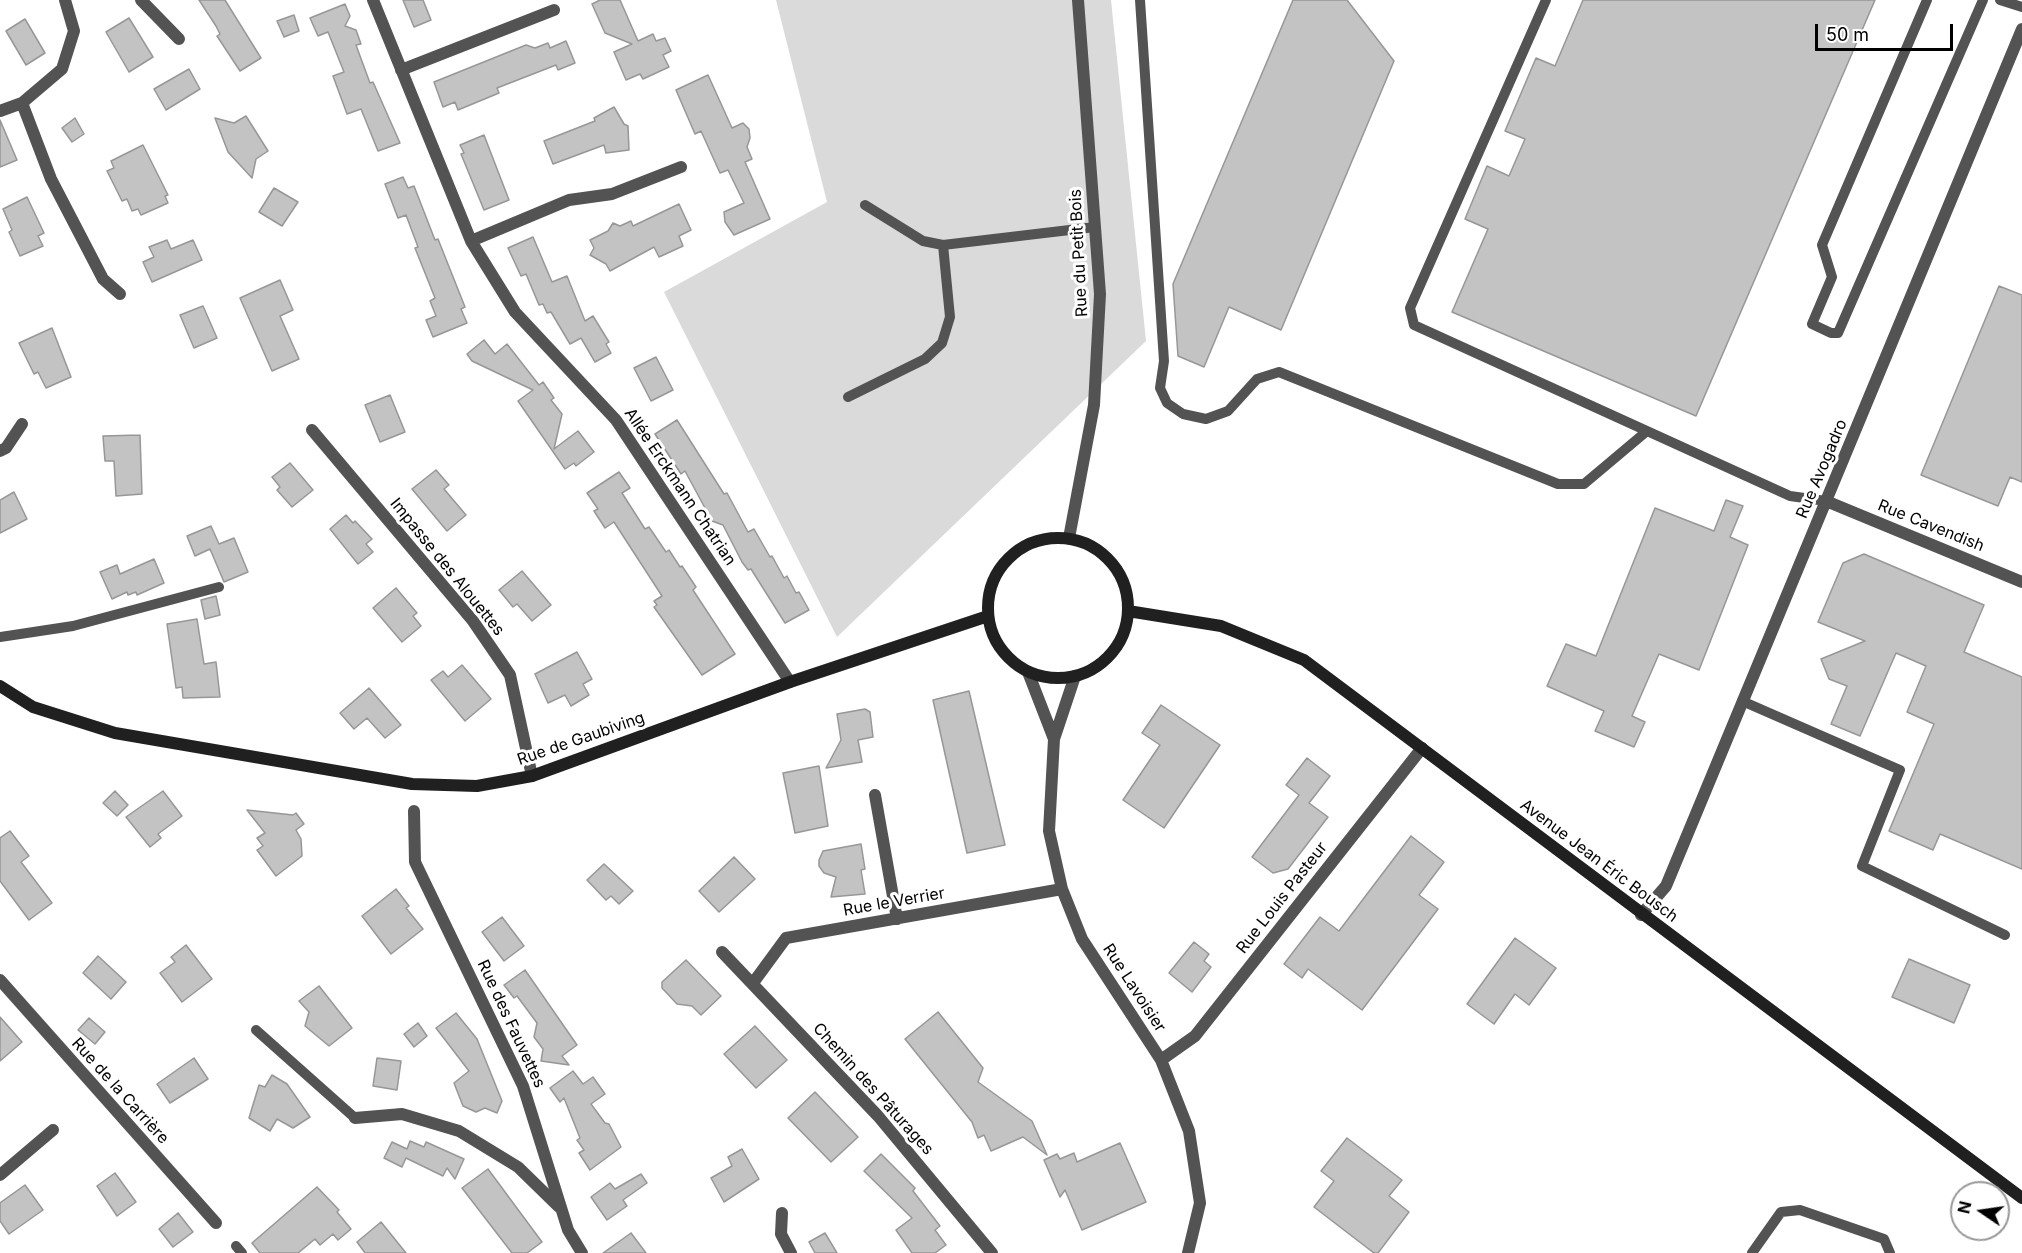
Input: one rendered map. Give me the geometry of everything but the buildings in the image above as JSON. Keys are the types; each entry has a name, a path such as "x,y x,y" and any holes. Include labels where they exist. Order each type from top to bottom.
{"main road":[{"path":"1047,538 1069,538 1088,544 1105,555 1118,571 1126,590 1128,611 1124,633 1112,652 1096,667 1075,676 1051,678 1028,672 1008,658 995,639 988,616 989,594 996,574 1009,557 1027,544 1047,538"},
{"name":"Avenue Jean Éric Bousch","path":"1128,611 1221,626 1304,660 1641,915 2022,1198"},
{"name":"Rue de Gaubiving","path":"0,686 33,707 115,733 412,784 477,786 532,776 790,682 988,616"}],"street":[{"path":"0,111 22,103 62,69 74,31 65,0"},
{"path":"141,0 179,39"},
{"name":"Allée Erckmann Chatrian","path":"373,0 471,241 515,312 616,420 790,682"},
{"name":"Rue du Petit Bois","path":"1069,538 1094,405 1100,294 1078,0"},
{"path":"401,70 554,10"},
{"name":"Rue Avogadro","path":"1641,915 1666,886 2022,29"},
{"path":"22,103 51,179 103,279 120,294"},
{"path":"471,241 569,200 612,194 681,167"},
{"path":"0,451 6,448 22,424"},
{"name":"Impasse des Alouettes","path":"312,430 473,621 510,675 532,776"},
{"name":"Rue Cavendish","path":"1826,501 2022,582"},
{"name":"Rue Lavoisier","path":"1028,672 1054,739"},
{"name":"Rue Lavoisier","path":"1075,676 1054,739 1049,831 1062,890 1082,939 1161,1060 1189,1131 1200,1203 1188,1253"},
{"name":"Rue Louis Pasteur","path":"1161,1060 1195,1036 1422,748"},
{"path":"875,795 897,919"},
{"name":"Rue des Fauvettes","path":"414,811 415,862 523,1086 560,1208 568,1230 582,1253"},
{"name":"Rue le Verrier","path":"753,983 786,938 1062,890"},
{"name":"Chemin des Pâturages","path":"722,952 878,1116 992,1253"},
{"name":"Rue de la Carrière","path":"0,980 216,1223"},
{"path":"355,1118 402,1114 459,1131 518,1167 560,1208"},
{"path":"0,1175 53,1130"},
{"path":"782,1213 781,1234 791,1253"}],"lane":[{"path":"1140,0 1164,361 1160,388 1167,403 1182,414 1206,419 1228,411 1257,379 1280,372 1558,483 1584,484 1647,431"},
{"path":"1546,0 1410,308 1414,325 1790,496 1826,501"},
{"path":"1927,0 1822,245 1832,277 1812,324 1831,333 1838,333 1983,0"},
{"path":"2000,0 2022,7"},
{"path":"865,205 923,241 943,245 1095,227"},
{"path":"848,397 926,358 942,343 950,317 943,245"},
{"path":"0,637 73,626 219,586"},
{"path":"1742,702 1900,770 1862,866 2005,935"},
{"path":"256,1030 355,1118"},
{"path":"1752,1253 1781,1212 1800,1210 1884,1239 1890,1253"}],"shaded area":[{"path":"776,0 1111,0 1146,341 837,637 664,292 827,202"}]}
